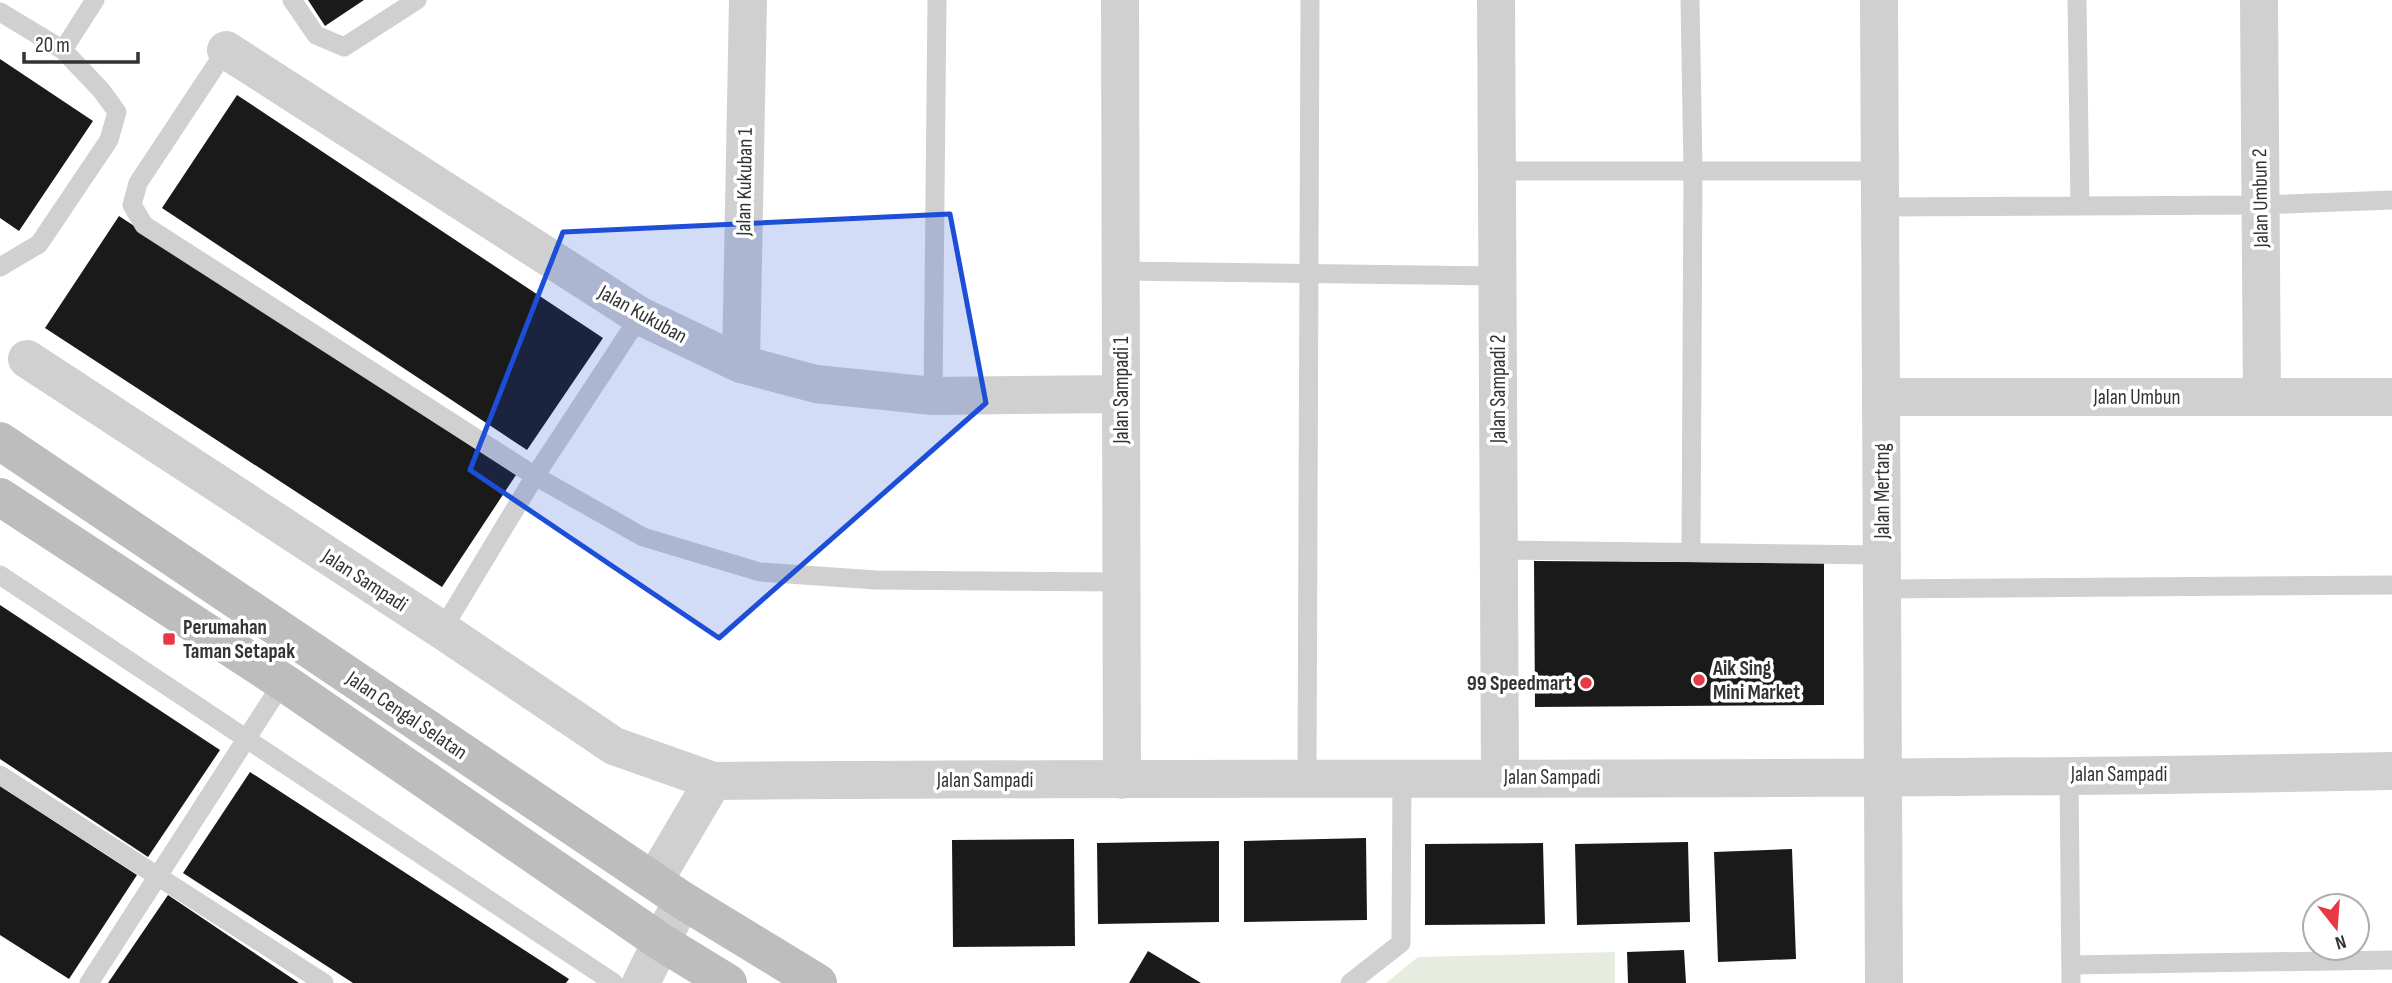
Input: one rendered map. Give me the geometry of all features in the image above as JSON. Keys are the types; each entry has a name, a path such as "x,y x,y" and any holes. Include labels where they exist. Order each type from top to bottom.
{"street":[{"name":"Jalan Kukuban 1","path":"741,364 748,0"},
{"name":"Jalan Sampadi 1","path":"1120,0 1122,780"},
{"name":"Jalan Sampadi 2","path":"1496,0 1500,778"},
{"name":"Jalan Mertang","path":"1879,0 1884,983"},
{"name":"Jalan Umbun 2","path":"2259,0 2262,397"},
{"name":"Jalan Kukuban","path":"226,50 640,316 741,364 816,384 933,396 1121,394"},
{"name":"Jalan Sampadi","path":"27,359 442,630 614,746 713,781 2221,775 2392,771"},
{"name":"Jalan Umbun","path":"1882,397 2392,397"},
{"name":"Jalan Cengal Selatan","path":"0,441 668,891 818,983"},
{"name":"Jalan Cengal Selatan","path":"0,496 283,682 661,942 728,983"},
{"path":"641,983 661,942 668,891 713,781"}],"lane":[{"path":"63,50 95,0"},
{"path":"292,0 316,35 344,47 416,0"},
{"path":"933,396 937,0"},
{"path":"1307,779 1310,0"},
{"path":"1690,0 1693,170 1691,552"},
{"path":"2077,0 2080,206"},
{"path":"0,12 63,50 101,90 117,112 109,140 39,244 0,267"},
{"path":"226,50 138,183 132,205 144,225 535,476 643,537 760,572 876,580 1121,582"},
{"path":"1497,172 1693,170 2080,206 2260,205 2392,200"},
{"path":"1121,271 1497,276"},
{"path":"442,630 535,476 640,316"},
{"path":"1499,550 1691,552 1882,572 2392,585"},
{"path":"0,575 244,740 614,983"},
{"path":"89,983 283,682"},
{"path":"2069,774 2071,974 2392,960"},
{"path":"0,775 324,983"},
{"path":"1350,983 1401,943 1402,778"}],"highlighted area":[{"path":"950,214 986,403 719,638 470,470 563,232"}],"shaded area":[{"path":"1615,952 1615,983 1386,983 1418,957"}],"building":[{"path":"308,0 364,0 325,26"},
{"path":"0,59 93,121 19,231 0,218"},
{"path":"237,95 603,338 527,450 162,208"},
{"path":"119,216 516,475 442,587 45,328"},
{"path":"1534,561 1824,563 1824,705 1535,707"},
{"path":"0,605 220,750 148,857 0,759"},
{"path":"250,772 569,979 566,983 353,983 183,873"},
{"path":"0,786 137,875 69,979 0,935"},
{"path":"1366,838 1367,920 1244,922 1244,841"},
{"path":"1074,839 1075,946 953,947 952,840"},
{"path":"1219,841 1219,922 1098,924 1097,843"},
{"path":"1688,842 1690,922 1577,925 1575,844"},
{"path":"1543,843 1545,924 1425,925 1425,844"},
{"path":"1792,849 1796,959 1718,962 1714,852"},
{"path":"168,895 232,938 299,983 108,983"},
{"path":"1684,950 1686,983 1628,983 1627,952"},
{"path":"1148,951 1201,983 1129,983"}],"place":[{"name":"Perumahan Taman Setapak","path":"169,639"},
{"name":"Aik Sing Mini Market","path":"1699,680"},
{"name":"99 Speedmart","path":"1586,683"}]}
